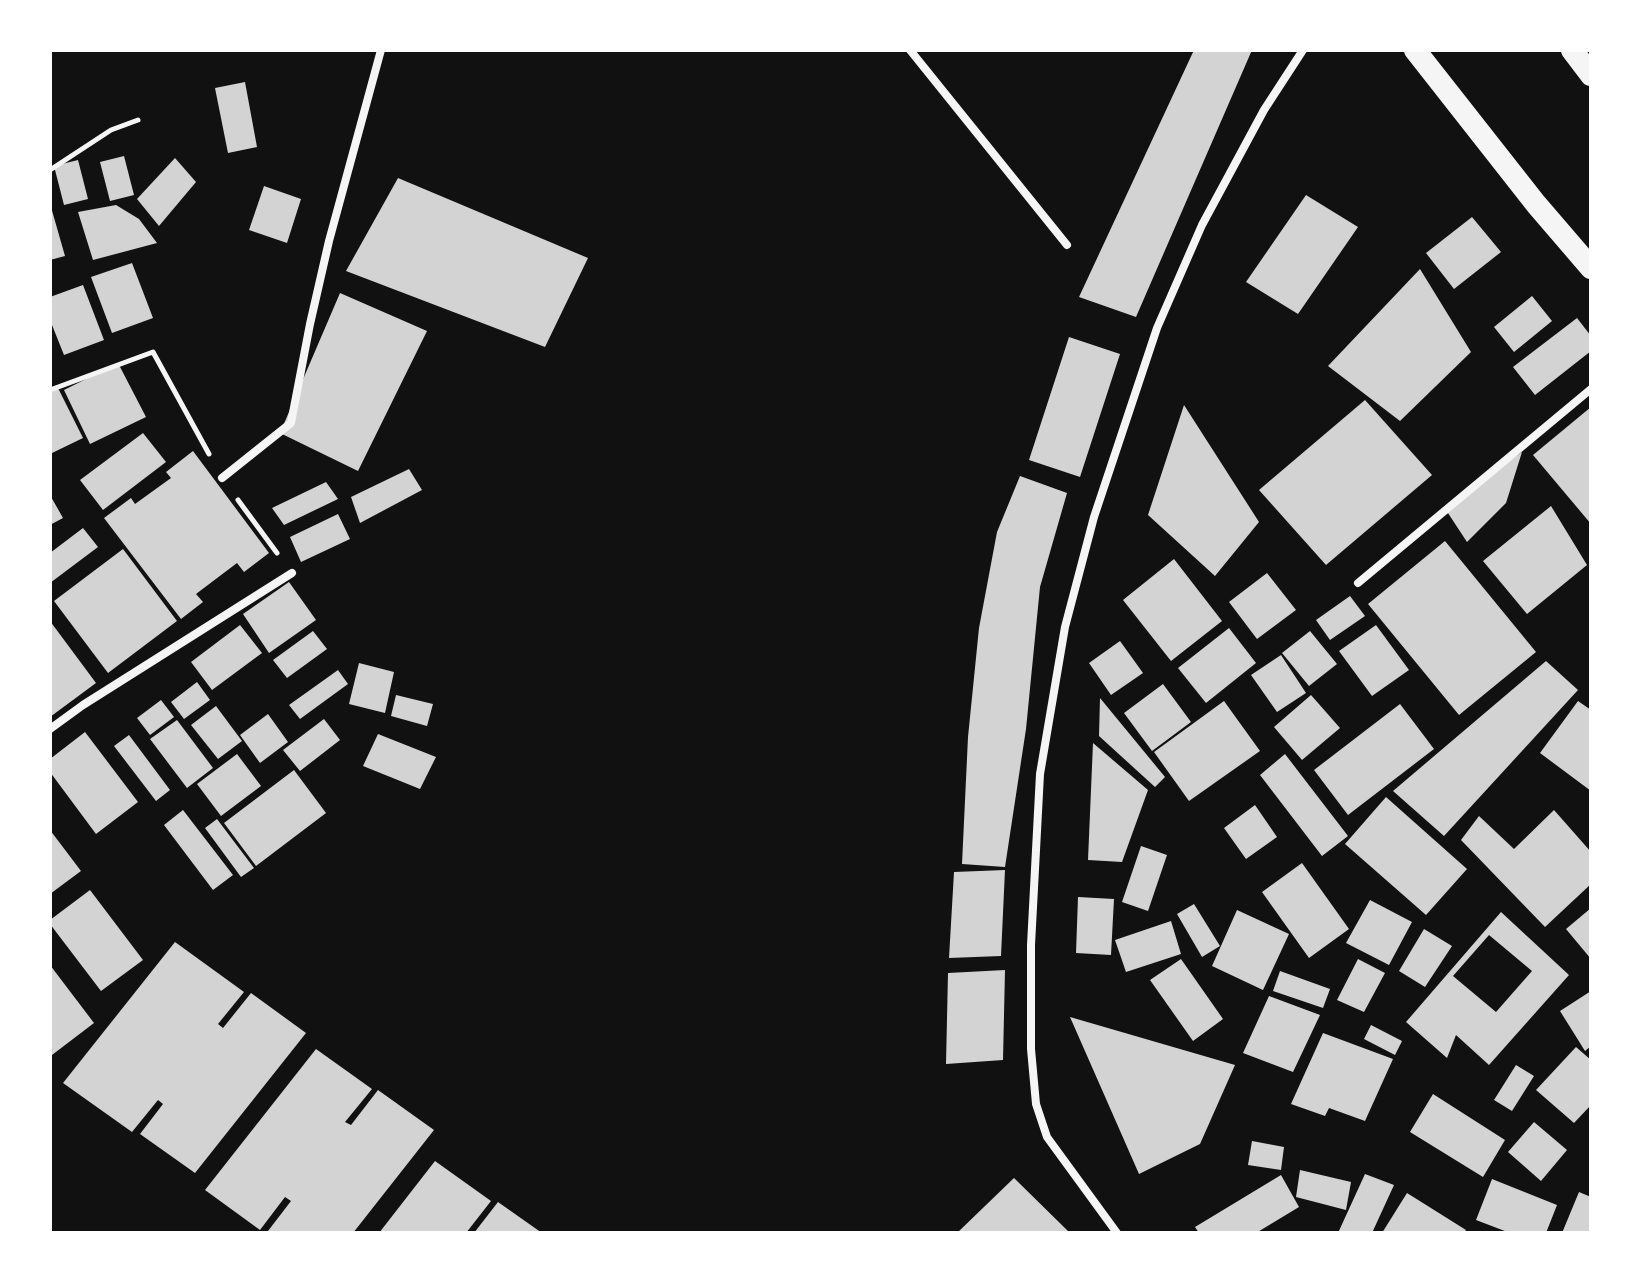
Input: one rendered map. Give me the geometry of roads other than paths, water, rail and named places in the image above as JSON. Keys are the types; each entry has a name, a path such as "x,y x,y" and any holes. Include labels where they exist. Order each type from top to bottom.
{"highway":[{"path":"1415,50 1536,204 1591,268"},
{"path":"1572,50 1591,75"}],"street":[{"path":"222,478 291,423 329,241 381,50"},
{"path":"910,50 1067,245"},
{"path":"1117,1233 1047,1137 1036,1104 1031,1049 1031,945 1040,774 1065,627 1094,517 1157,328 1202,225 1264,110 1303,50"},
{"path":"1358,583 1591,389"},
{"path":"50,729 292,573"}]}
